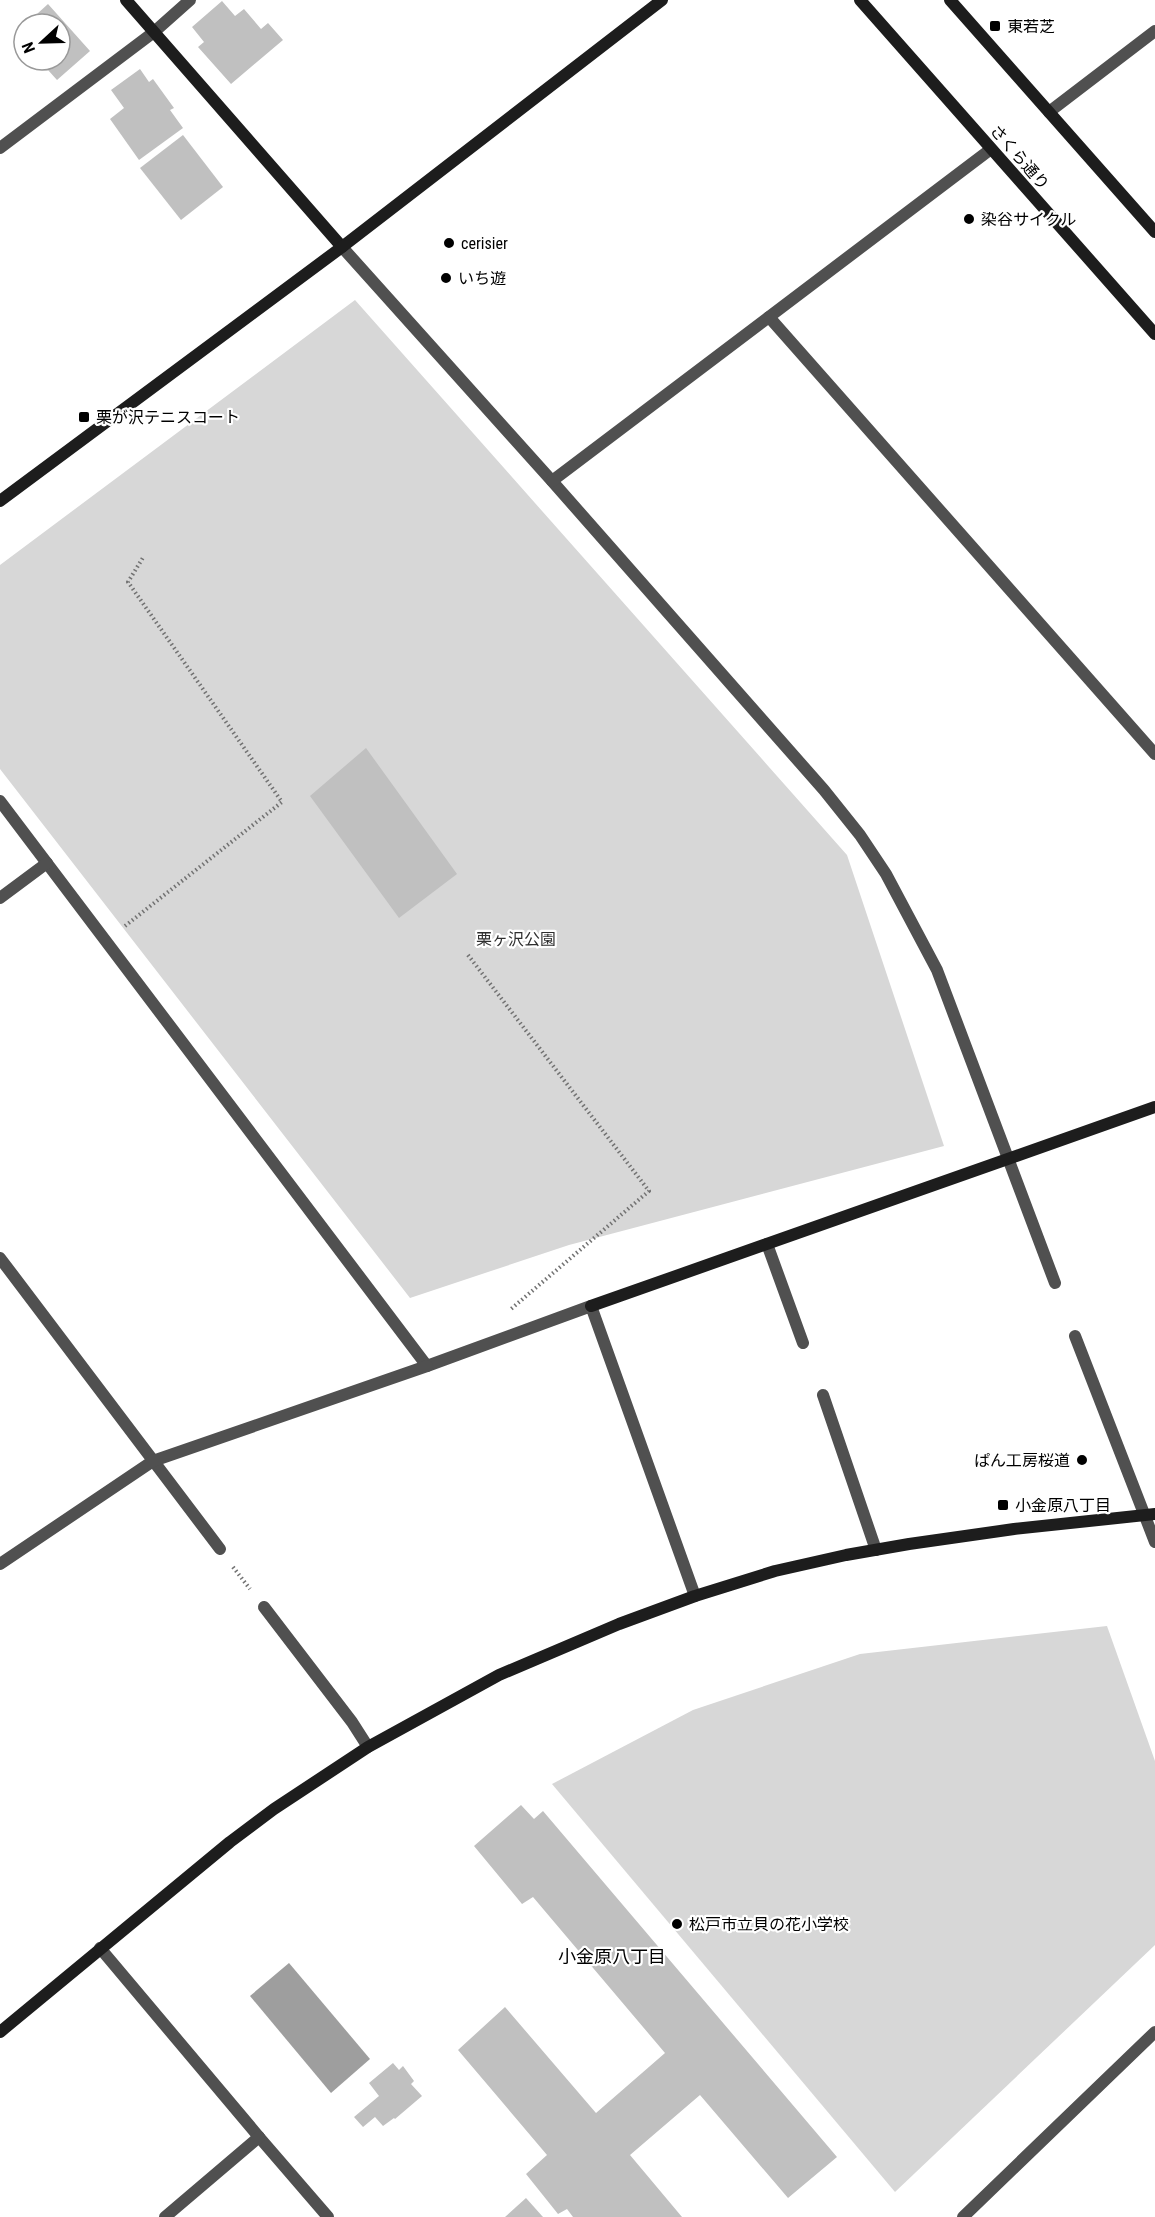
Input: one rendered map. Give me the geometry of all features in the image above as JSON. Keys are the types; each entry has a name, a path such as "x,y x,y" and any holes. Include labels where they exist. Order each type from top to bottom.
{"street":[{"path":"126,0 824,790 886,874 937,970 1055,1282"},
{"path":"0,148 154,32 190,0"},
{"path":"0,501 342,247 662,0"},
{"name":"さくら通り","path":"860,0 1155,334"},
{"path":"950,0 1155,232"},
{"path":"1049,112 1155,31"},
{"path":"552,481 991,149"},
{"path":"769,317 1155,754"},
{"path":"0,801 427,1366"},
{"path":"0,898 46,863"},
{"path":"0,1564 153,1461 1155,1107"},
{"path":"766,1244 803,1343"},
{"path":"0,1258 220,1549"},
{"path":"591,1306 696,1596"},
{"path":"1075,1336 1149,1515 1155,1542"},
{"path":"823,1395 876,1550"},
{"path":"0,2031 256,1822 368,1747 499,1675 618,1624 775,1571 876,1550 1014,1529 1149,1515"},
{"path":"264,1607 352,1722 368,1747"},
{"path":"100,1948 328,2217"},
{"path":"963,2217 1155,2032"},
{"path":"165,2217 259,2137"}],"path":[{"path":"105,942 282,802 128,582 144,556"},
{"path":"468,955 649,1191 507,1313 498,1339"},
{"path":"220,1549 264,1607"}],"green space":[{"name":"栗ヶ沢公園","path":"355,300 847,855 944,1146 569,1245 410,1298 0,769 0,565"},
{"path":"1107,1626 1155,1761 1155,1945 895,2192 552,1784 693,1710 860,1654"}],"shaded area":[{"path":"289,1963 370,2059 331,2093 250,1996"}],"building":[{"path":"222,1 235,16 244,9 261,29 268,23 283,40 231,84 198,47 204,42 192,27"},
{"path":"48,4 55,12 39,12"},
{"path":"72,31 90,51 72,67"},
{"path":"140,69 149,82 153,79 174,108 170,110 183,128 139,160 110,119 124,108 111,90"},
{"path":"50,72 66,72 57,80"},
{"path":"183,135 223,187 181,220 140,168"},
{"path":"366,748 457,874 399,918 310,796"},
{"path":"521,1805 534,1819 543,1811 837,2157 788,2198 700,2095 630,2155 682,2217 573,2217 567,2209 558,2214 526,2174 547,2155 458,2050 505,2007 596,2113 665,2053 533,1897 522,1904 474,1846"},
{"path":"393,2063 399,2070 403,2066 414,2081 411,2084 422,2096 383,2126 375,2117 363,2127 354,2117 379,2096 369,2083"},
{"path":"526,2198 543,2217 505,2217"}],"place":[{"name":"東若芝","path":"995,26"},
{"name":"染谷サイクル","path":"969,219"},
{"name":"cerisier","path":"449,243"},
{"name":"いち遊","path":"446,278"},
{"name":"栗が沢テニスコート","path":"84,417"},
{"name":"ぱん工房桜道","path":"1082,1460"},
{"name":"小金原八丁目","path":"1003,1505"},
{"name":"松戸市立貝の花小学校","path":"677,1924"}],"district":[{"name":"小金原八丁目","path":"612,1957"}]}
